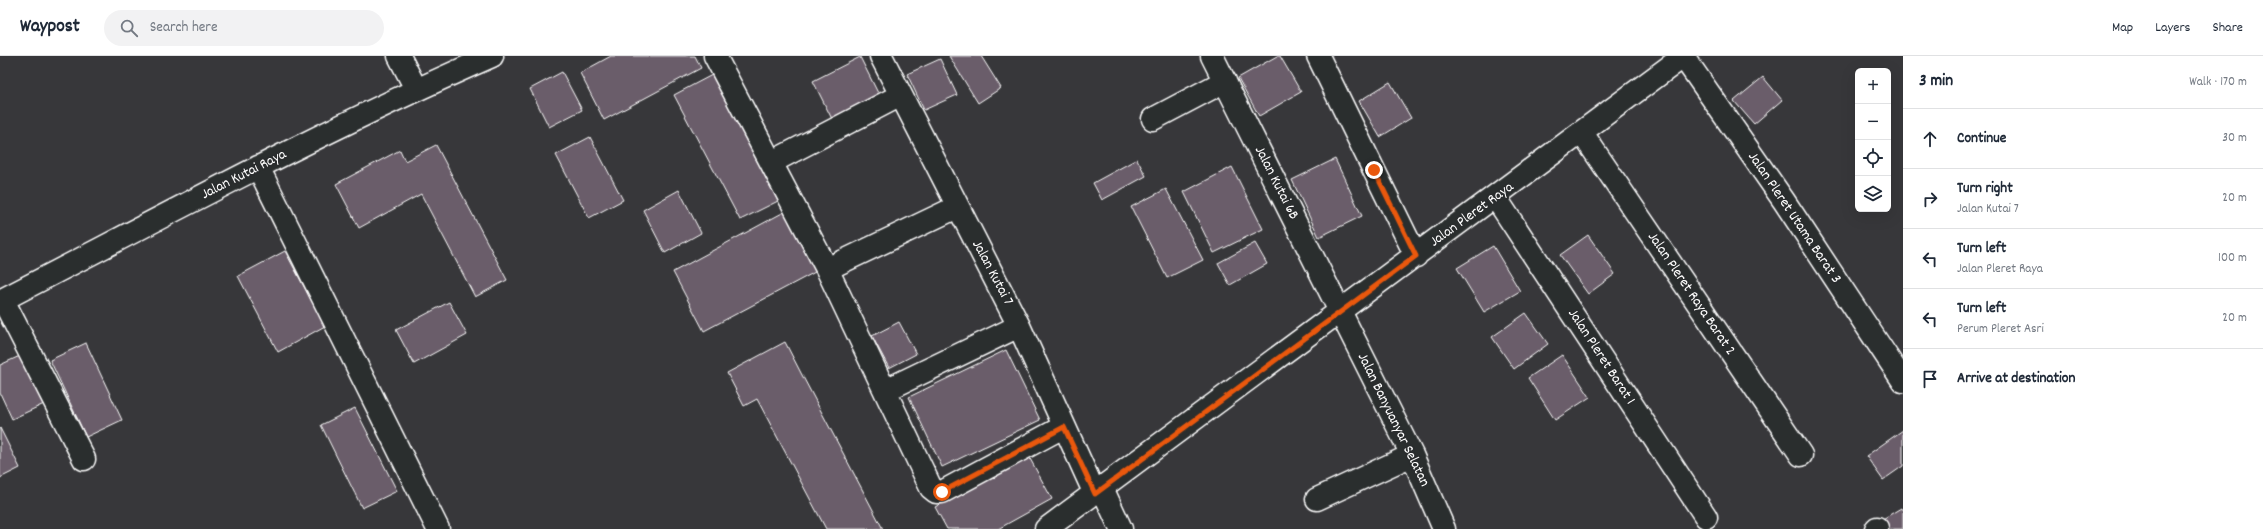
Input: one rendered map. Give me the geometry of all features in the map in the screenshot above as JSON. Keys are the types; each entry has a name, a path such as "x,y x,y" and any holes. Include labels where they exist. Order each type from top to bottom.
{"street":[{"path":"398,56 416,89"},
{"name":"Jalan Kutai Raya","path":"2,300 258,167 416,89 492,56"},
{"path":"715,56 827,269 886,390 931,488 936,492 942,492 1064,427"},
{"name":"Jalan Kutai 7","path":"881,56 1019,326 1064,427 1098,491 1121,529"},
{"name":"Jalan Kutai 6B","path":"1212,56 1341,311"},
{"path":"1318,56 1416,256"},
{"name":"Jalan Pleret Raya","path":"1046,529 1496,198 1684,56"},
{"name":"Jalan Pleret Utama Barat 3","path":"1684,56 1784,202 1902,379"},
{"path":"1153,119 1225,81"},
{"path":"772,162 901,95"},
{"name":"Jalan Pleret Raya Barat 2","path":"1582,133 1801,455"},
{"path":"258,167 438,529"},
{"name":"Jalan Pleret Barat 1","path":"1496,198 1706,517"},
{"path":"827,269 957,207"},
{"path":"2,300 84,458"},
{"name":"Jalan Banyuanyar Selatan","path":"1341,311 1412,455 1444,529"},
{"path":"886,390 1019,326"},
{"path":"1317,499 1412,455"}],"building":[{"path":"611,56 695,56 701,68 604,120 580,73"},
{"path":"949,56 981,56 1001,88 978,103"},
{"path":"1277,56 1280,56 1301,92 1259,116 1238,78"},
{"path":"860,57 879,95 832,119 813,81"},
{"path":"940,59 957,95 924,110 907,74"},
{"path":"562,72 582,110 549,127 530,89"},
{"path":"712,75 778,201 740,220 674,95"},
{"path":"1763,77 1782,100 1754,124 1734,101"},
{"path":"1390,82 1411,118 1380,137 1359,101"},
{"path":"590,137 623,200 589,218 556,155"},
{"path":"436,145 507,280 475,297 421,194 359,228 336,184 400,150 405,161"},
{"path":"1137,159 1146,176 1102,200 1093,183"},
{"path":"1335,159 1362,216 1319,237 1292,180"},
{"path":"1232,167 1263,229 1214,253 1184,192"},
{"path":"1166,189 1203,260 1167,278 1131,207"},
{"path":"679,190 701,233 665,253 643,210"},
{"path":"786,211 817,271 704,331 673,272"},
{"path":"1588,235 1615,274 1588,294 1560,255"},
{"path":"1255,243 1267,264 1230,285 1218,263"},
{"path":"1493,246 1520,291 1484,312 1457,268"},
{"path":"285,251 325,326 278,352 238,276"},
{"path":"449,302 467,335 414,364 396,330"},
{"path":"1526,313 1548,344 1514,369 1492,337"},
{"path":"899,322 916,354 889,368 872,336"},
{"path":"785,342 883,529 826,529 757,399 744,406 727,373"},
{"path":"86,343 122,420 86,437 50,360"},
{"path":"1006,350 1040,420 942,467 909,397"},
{"path":"22,355 44,404 12,419 0,393 0,365"},
{"path":"1562,355 1590,397 1555,420 1528,378"},
{"path":"355,408 397,491 362,508 321,425"},
{"path":"0,428 20,468 0,478"},
{"path":"1903,430 1903,466 1883,480 1866,456"},
{"path":"1028,455 1052,499 998,529 947,529 935,507"},
{"path":"1901,508 1903,512 1903,529 1887,529 1881,520"}],"route":[{"path":"942,492 1064,427 1095,494 1416,256 1374,170"}]}
